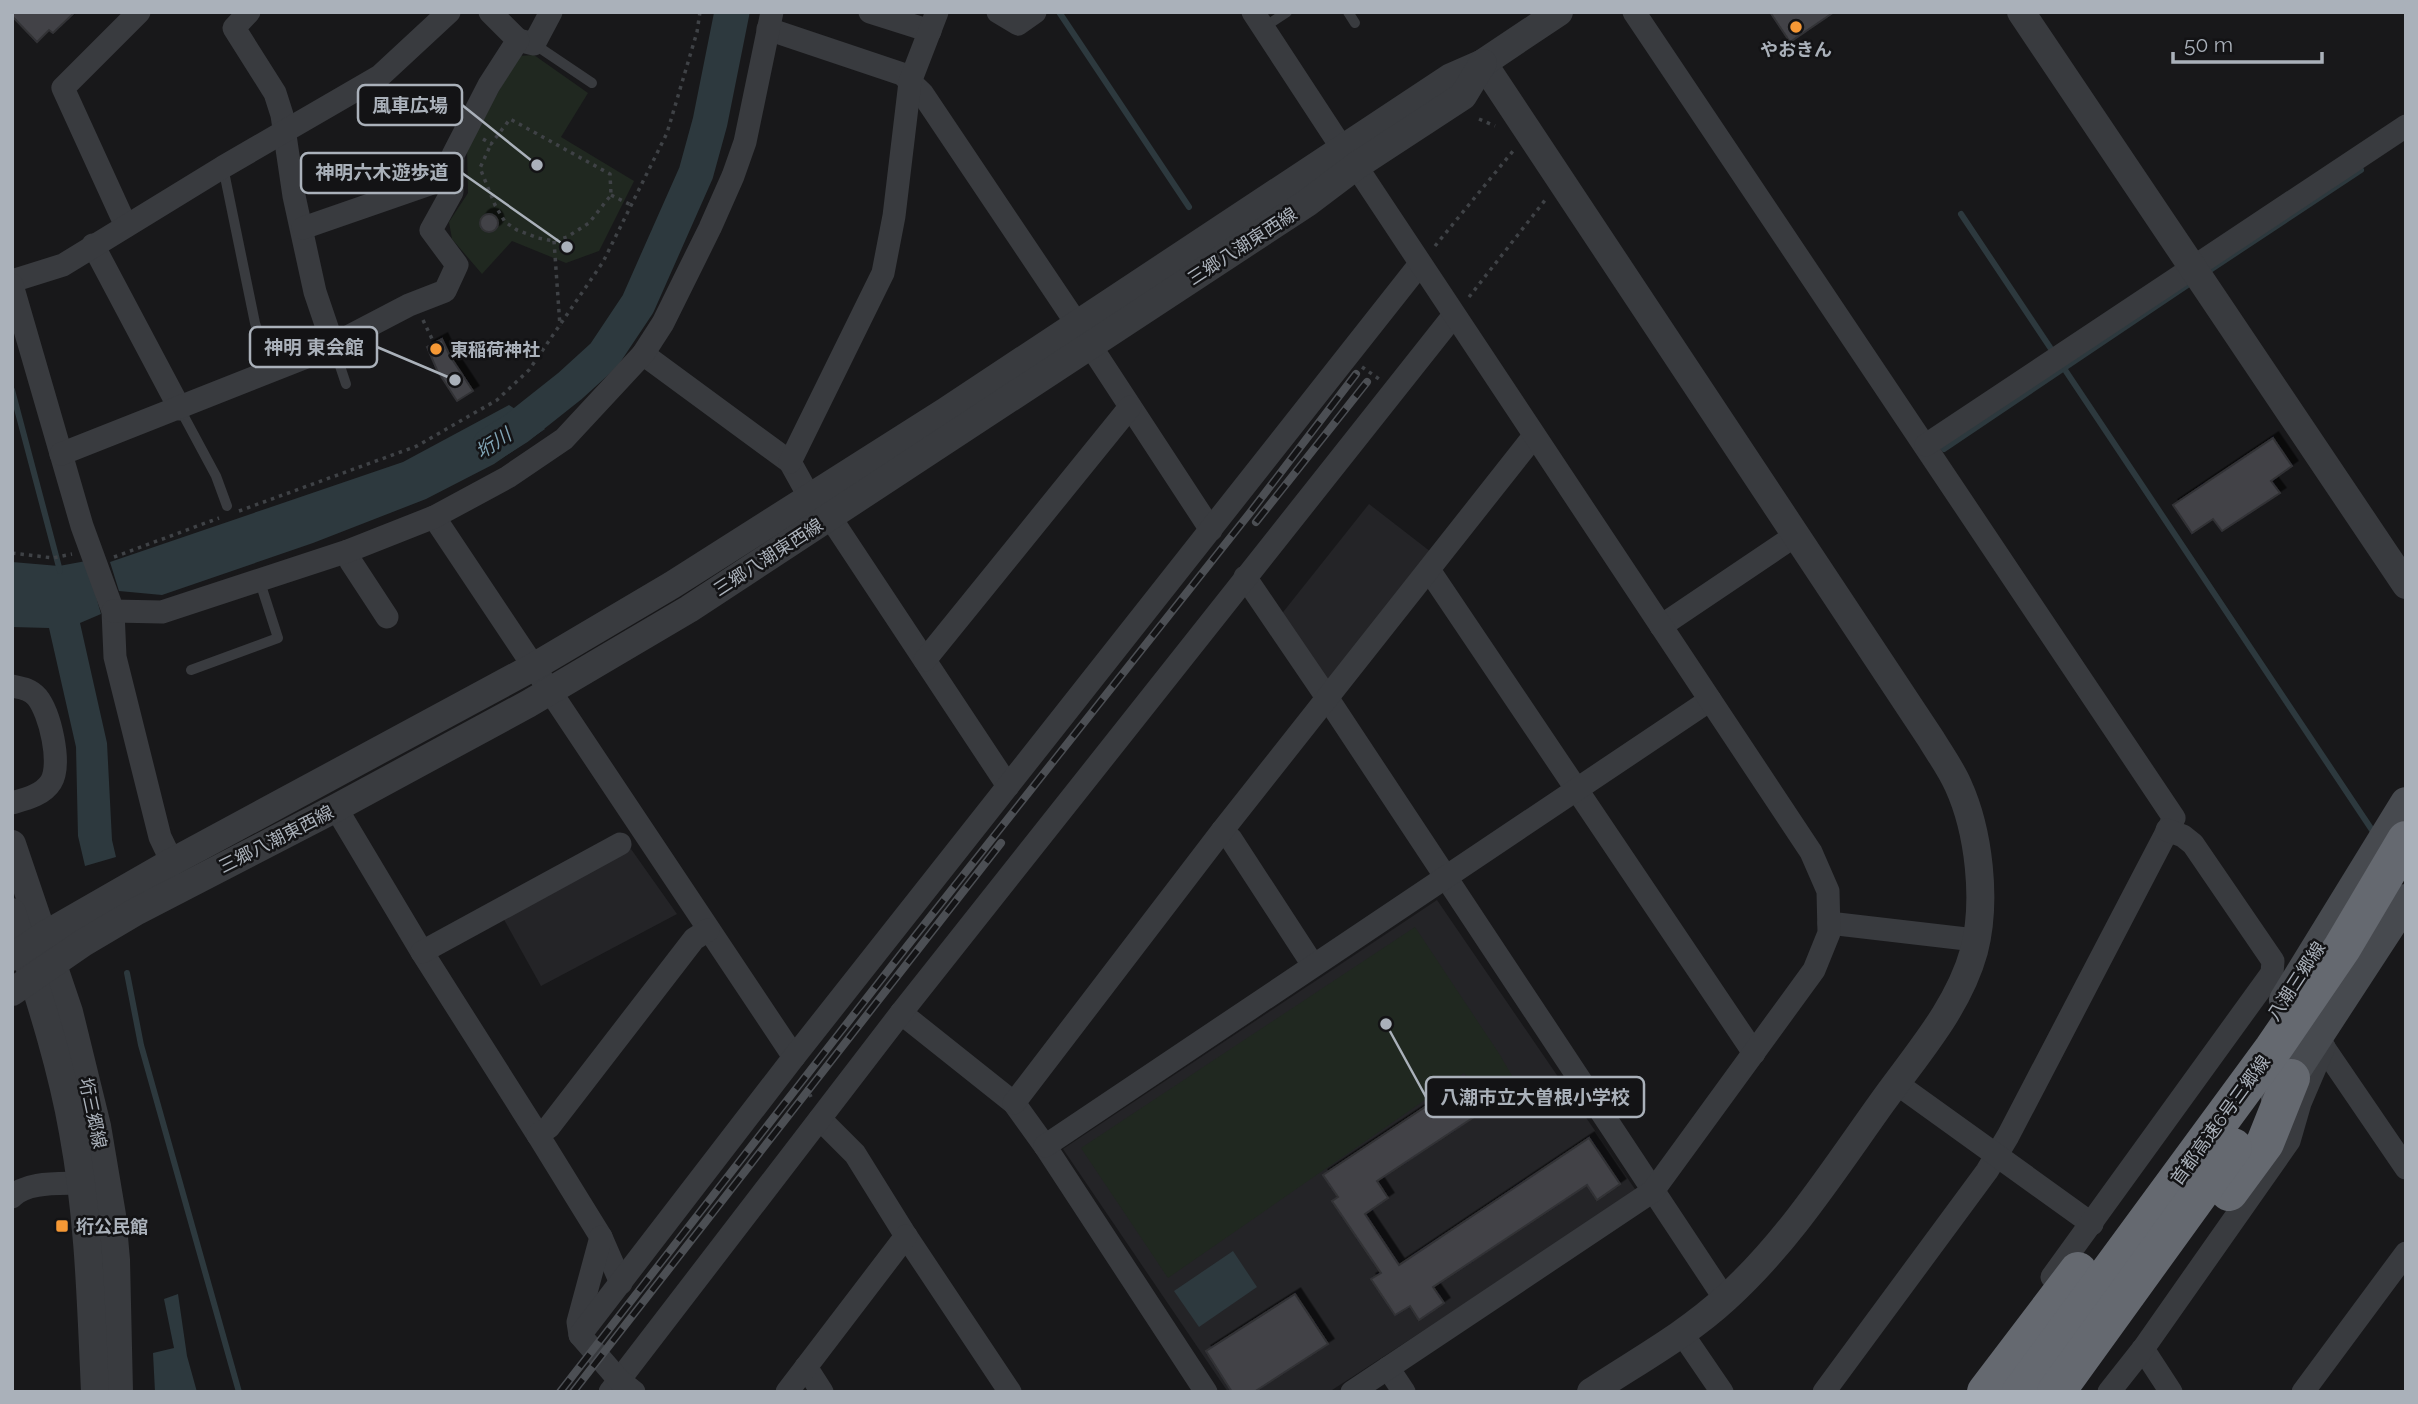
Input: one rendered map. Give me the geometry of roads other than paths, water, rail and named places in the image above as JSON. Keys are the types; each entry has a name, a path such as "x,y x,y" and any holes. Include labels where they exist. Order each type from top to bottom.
{"highway":[{"name":"首都高速6号三郷線","path":"2021,1392 2273,1049 2342,948 2406,840"},
{"name":"首都高速6号三郷線","path":"2056,1392 2292,1064 2362,961 2406,889"},
{"path":"2084,1392 2265,1143 2291,1079"},
{"path":"1986,1392 2105,1221 2218,1097"}],"main road":[{"name":"八潮三郷線","path":"2007,1392 2089,1281 2292,989 2406,803"},
{"path":"2072,1392 2291,1079 2321,1043 2406,900"}],"street":[{"path":"127,226 63,88 139,12"},
{"path":"249,12 234,29 275,93 282,115 294,196 316,292 333,345"},
{"path":"172,862 153,815 115,657 113,611 82,526 12,283 63,265 223,167 380,76 449,12"},
{"path":"490,12 526,42"},
{"path":"61,454 271,372 333,345 409,305 445,291 457,265 431,230 452,192 453,155 489,85 551,12"},
{"path":"790,461 883,273 894,216 910,82 933,22 870,12"},
{"path":"998,12 1018,24 1035,12"},
{"name":"三郷八潮東西線","path":"32,978 137,911 336,808 551,691 689,608 820,508 1349,157 1451,77 1483,64 1559,12"},
{"path":"1634,12 2174,818 2008,1136 1987,1171 1824,1392"},
{"path":"2021,12 2406,585"},
{"path":"1258,20 1811,852 1828,891 1829,933 1814,970 1653,1191 1352,1392"},
{"path":"113,611 162,612 348,551 434,517 508,477 564,439 643,354 663,323 733,176 745,142 770,21 902,74 922,93 1084,334 1211,530"},
{"path":"1483,64 1931,739 1958,785 1972,824 1978,856 1980,907 1974,951 1956,994 1932,1034 1808,1206 1763,1260 1725,1299 1591,1392"},
{"path":"1926,445 2406,126"},
{"path":"303,228 453,176"},
{"path":"93,245 180,409"},
{"path":"580,1335 794,1057 1420,264"},
{"path":"601,1237 578,1322 580,1335 621,1388 901,1013 1454,315"},
{"path":"643,354 790,461 1008,786"},
{"path":"925,660 1130,407"},
{"path":"1014,1103 1222,831 1534,436"},
{"name":"三郷八潮東西線","path":"26,947 172,862 535,666 672,585 820,508"},
{"path":"434,517 794,1057"},
{"path":"1661,626 1796,535"},
{"path":"348,551 351,562 387,617"},
{"path":"1429,570 1754,1053"},
{"path":"1245,577 1725,1299"},
{"path":"12,686 26,688 37,697 42,706 51,729 55,769 51,783 41,793 12,803"},
{"path":"1045,1146 1710,700"},
{"path":"336,808 422,952 601,1237 621,1283"},
{"path":"1966,1392 2105,1221 2272,972 2273,961 2193,844 2183,836 2167,830"},
{"path":"1222,831 1231,839 1313,964"},
{"name":"垳三郷線","path":"12,844 32,978 60,1070 81,1182 91,1296 95,1392"},
{"path":"422,952 620,844"},
{"name":"垳三郷線","path":"12,912 26,947"},
{"path":"1829,923 1975,940"},
{"path":"538,1135 549,1126 694,939 708,930"},
{"name":"垳三郷線","path":"32,978 82,1061 97,1126 112,1215 116,1260 119,1392"},
{"path":"901,1013 1014,1103 1206,1392"},
{"path":"2321,1043 2406,1168"},
{"path":"2109,1392 2143,1349 2289,1141 2321,1043"},
{"path":"1896,1083 1996,1155 2105,1221"},
{"path":"820,1119 855,1154 1010,1392"},
{"path":"12,1197 17,1191 28,1188 81,1182"},
{"path":"787,1392 906,1236"},
{"path":"2303,1392 2406,1254"},
{"path":"1681,1332 1722,1392"},
{"path":"2143,1349 2171,1392"},
{"path":"806,1367 822,1392"},
{"path":"1388,1368 1404,1392"}],"lane":[{"path":"1258,20 1287,12"},
{"path":"1348,12 1354,23"},
{"path":"526,42 592,83"},
{"path":"223,167 255,323 271,372"},
{"path":"333,345 346,384"},
{"path":"180,409 216,476 226,511"},
{"path":"191,670 278,638 259,579"}],"water":[{"path":"509,405 545,429 494,464 426,499 313,543 162,595 119,591 110,562 403,462"},
{"path":"86,561 101,614 80,623 107,743 112,840 116,857 85,866 78,836 76,747 49,628 12,627 12,562 59,566"},
{"path":"1233,1251 1257,1287 1199,1327 1174,1291"},
{"path":"178,1294 187,1356 197,1392 155,1392 153,1353 174,1348 164,1299"}],"waterway":[{"name":"垳川","path":"490,445 517,428 604,355 638,304 696,173 710,122 732,12"},
{"path":"1059,12 1189,207"},
{"path":"2204,274 2361,170"},
{"path":"1961,214 2376,836"},
{"path":"1944,449 2192,282"},
{"path":"12,390 60,571"},
{"path":"127,973 141,1045 239,1392"}],"railway":[{"path":"560,1392 1356,374"},
{"path":"1256,522 1367,382"},
{"path":"573,1392 1001,843"}],"place":[{"name":"やおきん","path":"1796,27"},
{"name":"風車広場","path":"537,165"},
{"name":"神明六木遊歩道","path":"567,247"},
{"name":"東稲荷神社","path":"436,349"},
{"name":"神明 東会館","path":"455,380"},
{"name":"八潮市立大曽根小学校","path":"1386,1024"},
{"name":"垳公民館","path":"62,1226"}]}
